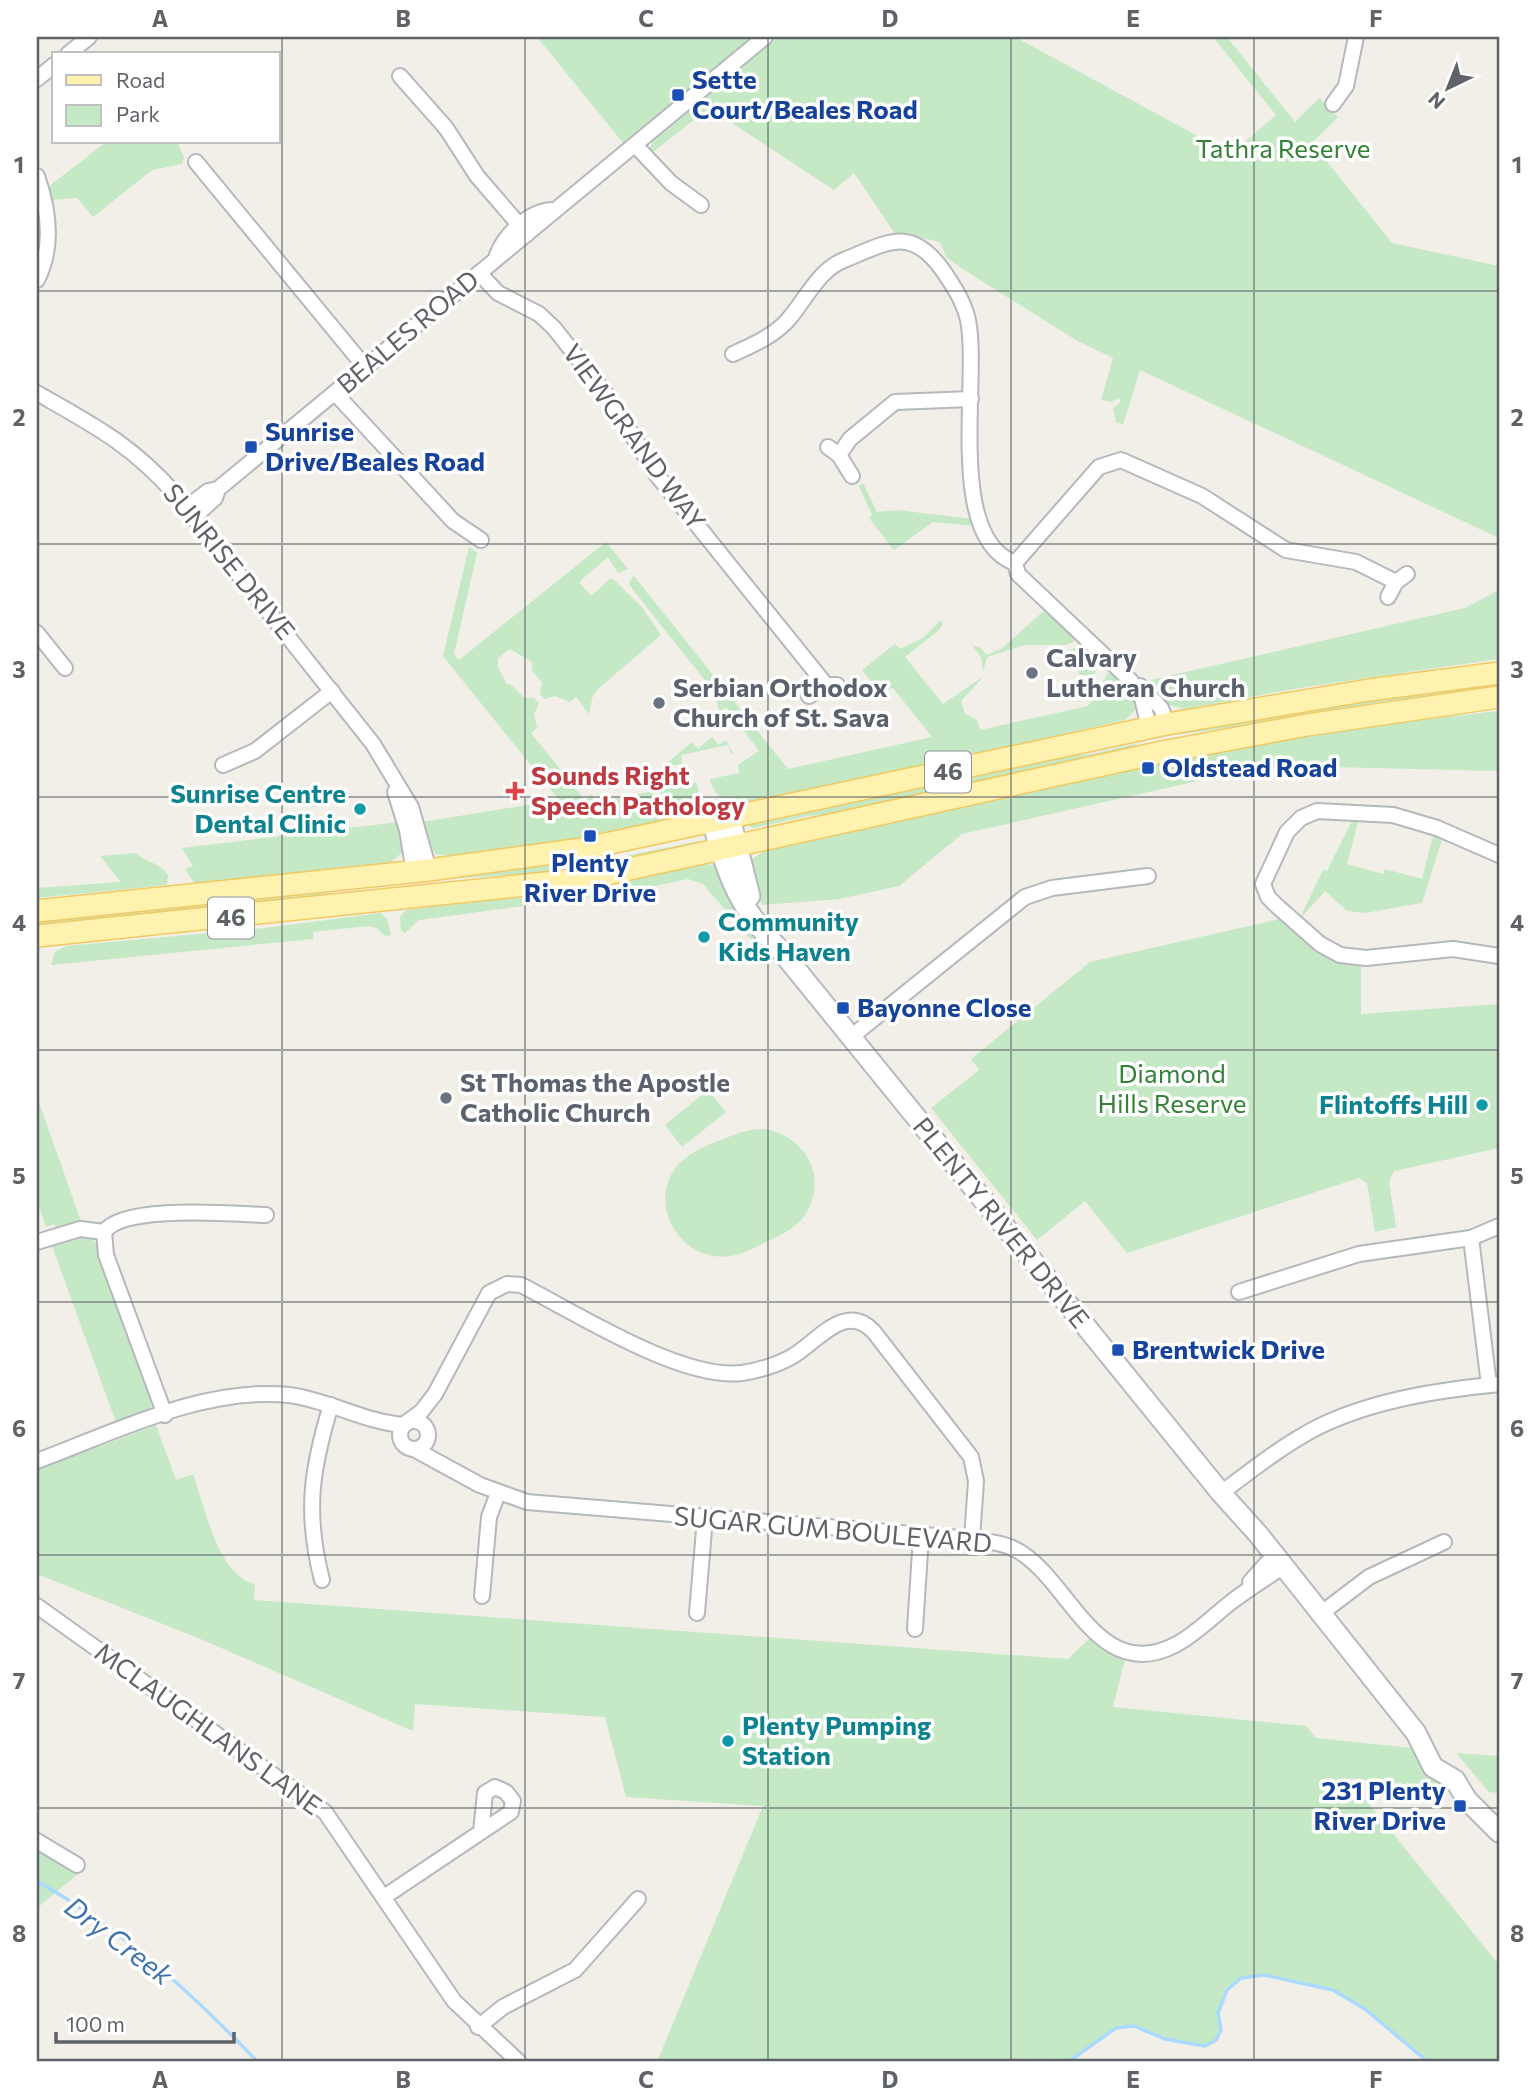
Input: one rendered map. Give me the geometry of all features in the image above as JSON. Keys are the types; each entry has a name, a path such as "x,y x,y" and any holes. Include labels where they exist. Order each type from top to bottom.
{"main road":[{"name":"46","path":"37,911 421,871 618,843 1158,726 1369,690 1499,673"},
{"name":"46","path":"37,936 584,879 1162,752 1307,725 1499,697"},
{"path":"1158,726 1168,741 1162,752"},
{"name":"SUNRISE DRIVE","path":"421,871 430,882 426,896"}],"street":[{"path":"70,52 89,37"},
{"name":"BEALES ROAD","path":"190,512 208,491 218,489 479,273 497,257 500,247 543,211 554,210 765,37"},
{"path":"1333,104 1346,86 1356,37"},
{"path":"37,79 52,67"},
{"path":"399,75 452,136 477,176 524,229"},
{"path":"635,145 671,183 701,205"},
{"path":"196,162 365,367"},
{"path":"37,176 48,227 46,251 37,280"},
{"path":"733,354 782,326 823,274 839,261 902,241 916,242 932,254 953,285 967,317 971,347 975,512 991,546 1002,557 1015,562"},
{"name":"VIEWGRAND WAY","path":"479,273 498,293 539,314 554,328 606,393 656,474 831,685 809,696"},
{"name":"SUNRISE DRIVE","path":"37,393 121,442 147,463 190,512 373,744 405,808 421,871"},
{"path":"334,393 453,521 481,540"},
{"path":"852,477 834,451 895,402 971,399"},
{"path":"1015,562 1099,467 1121,460 1202,496 1286,550 1356,562 1402,578 1388,597"},
{"path":"1015,562 1018,574 1130,680 1154,699 1158,726"},
{"path":"37,633 65,668"},
{"path":"223,765 255,751 332,691"},
{"path":"1499,855 1437,828 1393,815 1317,811 1301,818 1287,832 1263,884 1272,901 1320,944 1340,955 1366,958 1452,949 1499,956"},
{"name":"PLENTY RIVER DRIVE","path":"721,820 729,849 751,898 782,952 1221,1493 1239,1526 1320,1615 1416,1733 1433,1767 1455,1780 1475,1808 1499,1832"},
{"path":"851,1037 1025,897 1052,888 1148,876"},
{"path":"165,1415 103,1247 104,1232 114,1222 135,1217 183,1213 266,1215"},
{"path":"1239,1292 1359,1254 1471,1238 1499,1226"},
{"path":"37,1242 80,1229 104,1232"},
{"path":"1221,1493 1271,1455 1319,1426 1392,1402 1494,1385 1471,1238"},
{"path":"435,1394 405,1424 400,1433 408,1446 422,1446 427,1436 435,1394 485,1299 493,1290 507,1284 521,1285 678,1364 718,1373 744,1373 769,1367 793,1356 839,1322 858,1321 874,1332 971,1457 976,1481 972,1539"},
{"name":"SUGAR GUM BOULEVARD","path":"37,1461 209,1400 247,1394 291,1396 331,1405 361,1417 408,1446 498,1493 552,1506 972,1539 1020,1551 1040,1568 1097,1636 1124,1651 1153,1653 1174,1646 1274,1565"},
{"path":"322,1580 312,1535 311,1488 315,1460 331,1405"},
{"name":"SUGAR GUM BOULEVARD","path":"361,1417 405,1424"},
{"path":"405,1424 421,1423 427,1436"},
{"name":"SUGAR GUM BOULEVARD","path":"427,1436 466,1477"},
{"path":"482,1597 489,1517 498,1493"},
{"path":"697,1612 705,1518"},
{"path":"915,1629 921,1536"},
{"path":"1320,1615 1368,1577 1444,1542"},
{"name":"MCLAUGHLANS LANE","path":"37,1606 314,1801 335,1824 454,2001 519,2062"},
{"path":"384,1897 481,1832"},
{"path":"37,1841 77,1866"},
{"path":"478,2026 503,2007 575,1970 638,1899"}],"green space":[{"path":"537,37 752,37 624,144"},
{"name":"Tathra Reserve","path":"778,37 1015,37 1231,154 1276,115 1213,37 1227,37 1295,122 1319,98 1338,117 1312,143 1392,243 1499,266 1499,538 1140,370 1123,425 1116,422 1113,408 1121,402 1119,398 1111,402 1101,400 1113,358 1076,340 961,268 946,257 940,242 913,236 898,238 854,173 834,190 709,108 653,152 650,148 654,138"},
{"path":"103,144 178,144 184,157 182,164 152,170 93,217 77,198 51,200 48,187"},
{"path":"863,483 877,512 897,510 973,519 975,526 933,522 894,550 869,518 872,515 859,486"},
{"path":"606,542 628,569 618,573 608,557 579,582 591,596 611,578 641,606 661,635 599,688 593,695 589,714 576,697 570,702 555,696 544,699 540,694 542,683 532,670 532,662 510,649 498,658 498,667 506,683 513,686 524,698 534,698 539,703 534,714 537,728 531,733 585,800 592,794 595,803 696,782 700,800 697,813 694,817 597,837 450,856 435,854 422,822 559,800 443,656 469,547 477,553 454,654 459,660"},
{"path":"634,576 788,769 932,737 893,688 879,691 862,670 895,644 900,649 923,638 941,620 943,624 939,630 905,657 943,704 984,676 961,701 965,714 977,720 980,730 1088,706 1108,673 1124,681 1137,708 1125,720 773,799 744,803 727,800 719,796 710,779 739,773 738,765 759,751 726,707 719,712 715,693 630,586 629,582"},
{"path":"1499,590 1499,659 1299,688 1185,709 1166,704 1142,682 1465,608"},
{"path":"1047,608 1076,637 1075,641 1066,645 1025,645 987,657 983,671 981,657 972,645 981,648 986,655 1001,649"},
{"path":"1080,646 1086,647 1102,662 1092,677 1079,674 1071,657 1064,652"},
{"path":"1499,679 1499,691 1182,734 1180,729"},
{"path":"1499,711 1499,771 1288,766 1250,776 1247,770 962,834 899,886 839,899 762,905 752,878 751,860 764,851 1198,755 1391,723"},
{"path":"712,737 718,745 726,740 733,753 731,754 728,745 681,755 682,764 661,768 692,742 698,749"},
{"path":"1135,744 1137,750 872,808 808,816 754,828 748,826 1051,757 1091,754"},
{"path":"1355,815 1360,815 1347,864 1383,874 1385,869 1422,879 1434,832 1443,836 1422,903 1365,913 1347,911 1325,891 1299,920 1323,870 1327,871"},
{"path":"399,822 404,851 391,862 195,884 185,869 193,866 182,848"},
{"path":"699,841 701,846 585,870 583,861 561,865 561,861 616,858"},
{"path":"136,853 165,871 168,875 167,885 37,898 37,888 121,882 100,856"},
{"path":"555,862 557,870 578,867 579,870 445,879 445,875"},
{"path":"704,864 720,866 758,937 753,942 703,884 688,879 626,892 629,880"},
{"path":"608,884 613,894 419,920 405,933 401,930 400,917 406,910 528,896 529,903 547,900 547,894"},
{"path":"400,887 401,892 37,929 37,917 294,893 338,893"},
{"path":"380,913 387,919 391,935 385,936 377,928 368,926 313,932 313,939 51,965 55,952 66,946 265,928"},
{"name":"Diamond Hills Reserve","path":"1284,918 1361,963 1361,1014 1499,1004 1499,1148 1394,1171 1389,1182 1396,1227 1375,1232 1367,1183 1359,1178 1127,1253 1085,1201 1037,1240 931,1108 979,1070 971,1059 1090,962"},
{"path":"708,1090 726,1112 682,1147 665,1125"},
{"path":"37,1097 82,1224 56,1230 54,1224 46,1227 37,1201"},
{"path":"764,1129 795,1142 809,1159 815,1180 809,1209 793,1228 745,1252 730,1256 713,1256 698,1251 675,1231 668,1217 665,1201 667,1185 674,1170 688,1156 706,1146 741,1133"},
{"path":"76,1235 88,1235 96,1243 152,1399 150,1410 117,1425 51,1243"},
{"path":"156,1425 176,1480 193,1474 222,1554 242,1578 255,1584 254,1600 1068,1659 1090,1638 1104,1649 1125,1659 1113,1707 1306,1726 1316,1738 1421,1749 1451,1784 1449,1789 1348,1778 1499,1965 1499,2062 1428,2062 1365,2009 1333,1990 1264,1975 1241,1978 1227,1990 1218,2013 1221,2030 1216,2040 1205,2046 1165,2039 1134,2026 1116,2028 1068,2062 657,2062 763,1806 626,1797 605,1717 415,1704 413,1731 198,1638 37,1574 37,1470"},
{"path":"1456,1753 1499,1756 1499,1793 1489,1792"},
{"path":"37,1848 79,1873 37,1908"}],"waterway":[{"name":"Dry Creek","path":"37,1881 99,1921 154,1963 258,2062"},
{"name":"Dry Creek","path":"1068,2062 1116,2028 1134,2026 1165,2039 1205,2046 1216,2040 1221,2030 1218,2013 1227,1990 1241,1978 1264,1975 1333,1990 1365,2009 1428,2062"}],"place":[{"name":"Sette Court/Beales Road","path":"678,95"},
{"name":"Sunrise Drive/Beales Road","path":"251,447"},
{"name":"Calvary Lutheran Church","path":"1032,673"},
{"name":"Serbian Orthodox Church of St. Sava","path":"659,703"},
{"name":"Oldstead Road","path":"1148,768"},
{"name":"Sounds Right Speech Pathology","path":"515,791"},
{"name":"Sunrise Centre Dental Clinic","path":"360,809"},
{"name":"Plenty River Drive","path":"590,836"},
{"name":"Community Kids Haven","path":"704,937"},
{"name":"Bayonne Close","path":"843,1008"},
{"name":"St Thomas the Apostle Catholic Church","path":"446,1098"},
{"name":"Flintoffs Hill","path":"1482,1105"},
{"name":"Brentwick Drive","path":"1118,1350"},
{"name":"Plenty Pumping Station","path":"728,1741"},
{"name":"231 Plenty River Drive","path":"1460,1806"}]}
